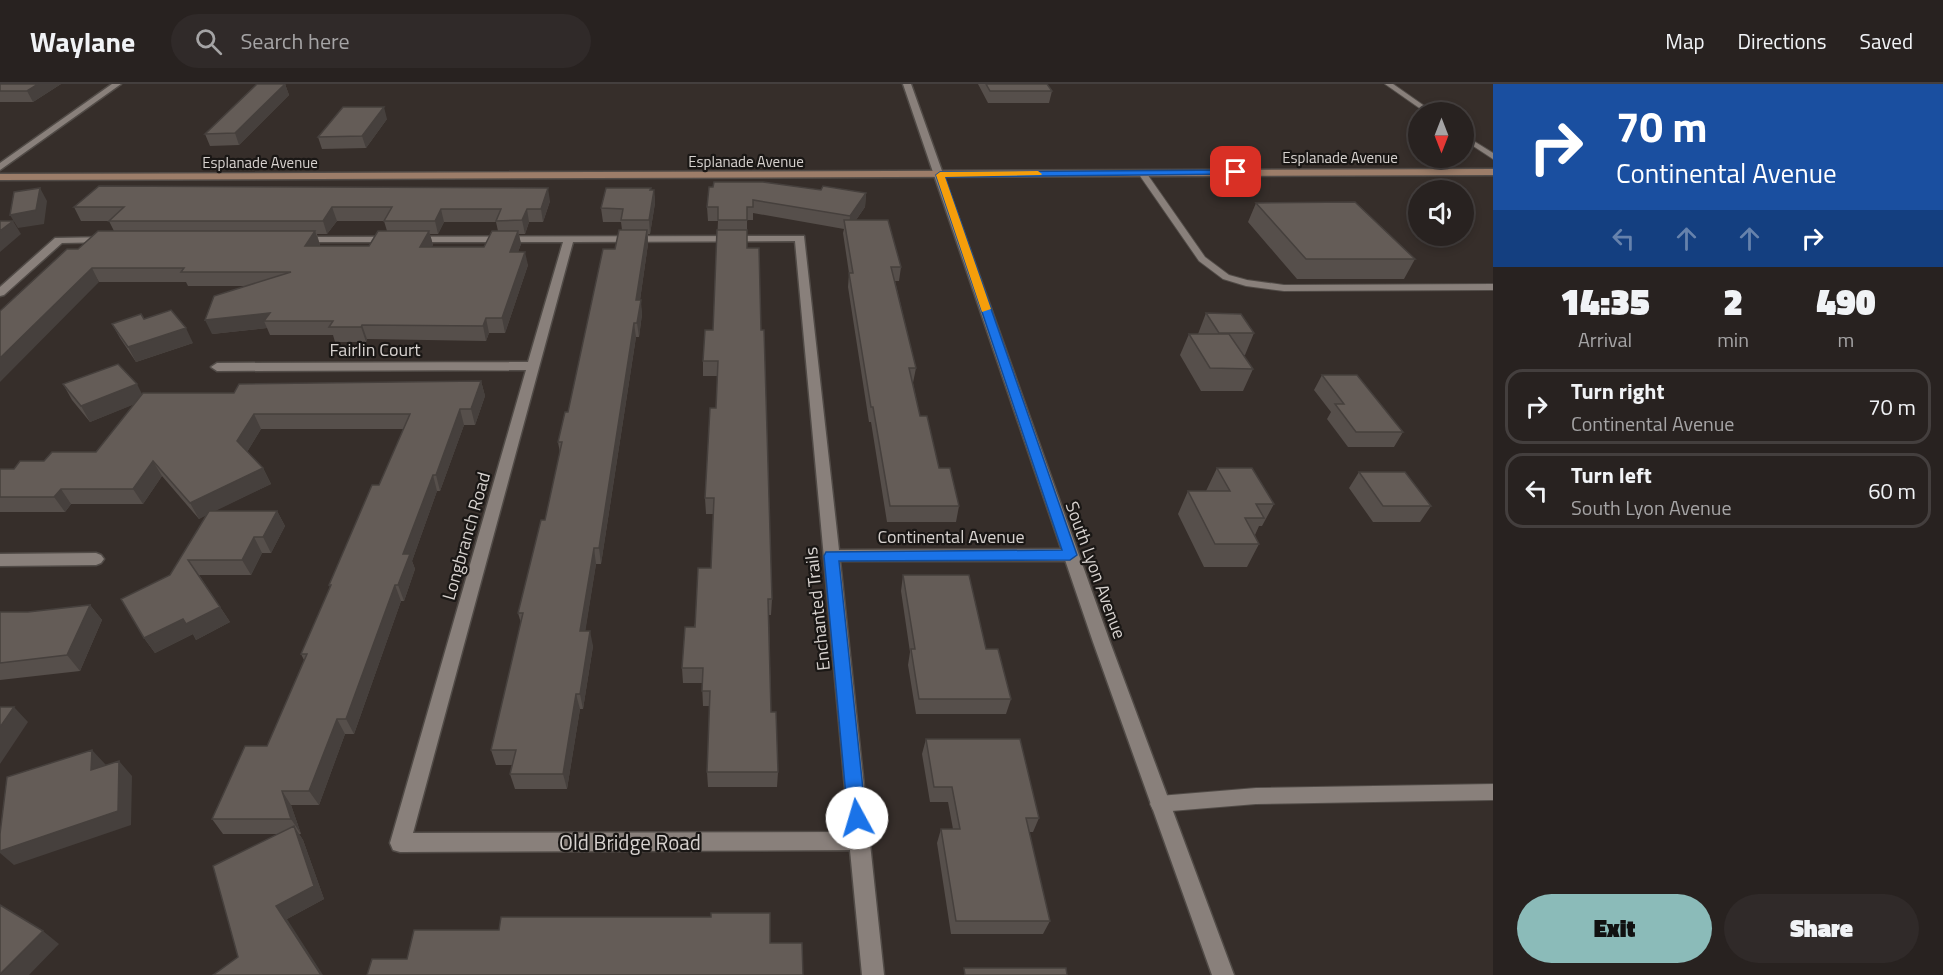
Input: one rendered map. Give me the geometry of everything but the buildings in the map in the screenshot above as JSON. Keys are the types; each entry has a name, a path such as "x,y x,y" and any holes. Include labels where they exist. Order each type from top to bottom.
{"main road":[{"name":"Esplanade Avenue","path":"0,177 1493,172"}],"street":[{"path":"0,166 117,84"},
{"name":"South Lyon Avenue","path":"907,84 1070,555 1223,975"},
{"name":"Enchanted Trails","path":"569,239 800,238 873,975"},
{"path":"285,240 569,239"},
{"name":"Longbranch Road","path":"400,843 569,239"},
{"path":"0,293 59,240 118,240"},
{"name":"Fairlin Court","path":"217,367 534,366"},
{"name":"Continental Avenue","path":"831,556 1070,555"},
{"path":"0,560 96,559"},
{"name":"Old Bridge Road","path":"400,843 860,841"}],"lane":[{"path":"1388,84 1414,102"},
{"path":"1474,144 1493,156"},
{"path":"1142,173 1202,259 1226,277 1246,283 1284,288 1493,286"},
{"path":"1159,804 1256,796 1493,792"}],"slow traffic":[{"path":"985,309 940,175 1038,174"}],"route":[{"path":"857,818 831,556 1070,555 940,175 1236,172"}]}
